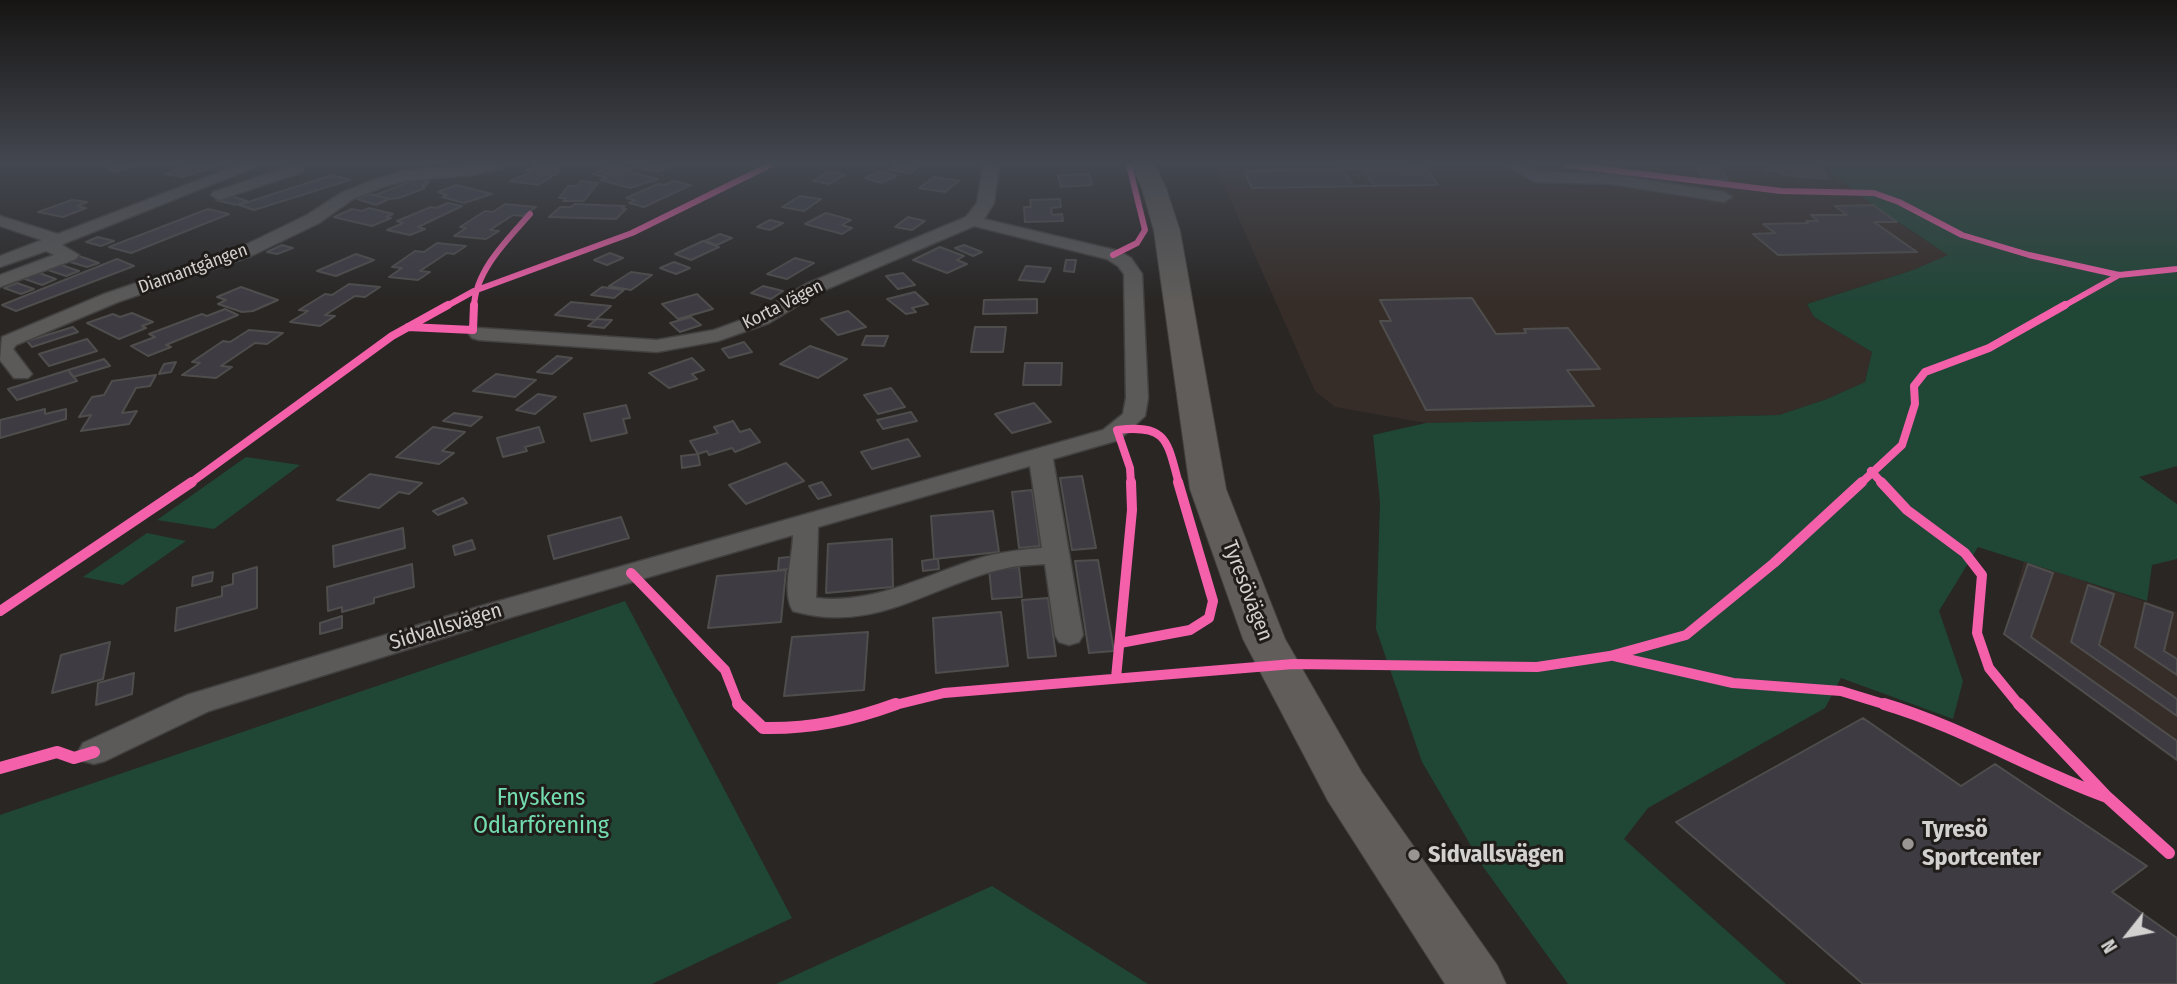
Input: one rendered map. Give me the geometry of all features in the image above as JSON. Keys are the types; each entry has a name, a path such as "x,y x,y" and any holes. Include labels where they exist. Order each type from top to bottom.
{"main road":[{"name":"Tyresövägen","path":"1162,211 1208,489 1264,639 1345,787 1477,984"}],"street":[{"path":"0,262 135,211"},
{"name":"Diamantgången","path":"21,374 2,348 9,341 111,298 245,252 325,211"},
{"path":"972,221 984,211"},
{"path":"0,221 56,241"},
{"name":"Korta Vägen","path":"479,334 657,346 718,335 762,319 813,288 972,221"},
{"name":"Sidvallsvägen","path":"94,752 198,703 488,614 1111,435 1134,416 1138,398 1133,274 1125,262 1114,255 972,221"},
{"path":"0,281 70,256 52,247 56,241"},
{"path":"1041,457 1069,635"},
{"path":"805,524 807,556 800,586 803,606 834,609 887,602 1007,559 1055,555"}],"shaded area":[{"path":"1235,211 1882,211 1949,255 1913,270 1807,304 1814,317 1872,352 1865,382 1827,399 1779,415 1426,423 1335,407 1315,391"},
{"path":"2024,561 2177,612 2177,762 2005,636"}],"green space":[{"path":"1882,211 2177,211 2177,466 2139,477 2177,504 2177,559 2152,565 2147,601 1978,547 1939,611 1963,681 1953,719 1841,678 1825,708 1648,808 1624,839 1786,984 1568,984 1484,868 1422,762 1376,629 1380,502 1373,435 1426,423 1779,415 1827,399 1865,382 1872,352 1814,317 1807,304 1913,270 1948,255"},
{"path":"246,457 300,465 214,529 157,520"},
{"path":"147,533 186,541 123,585 83,577"},
{"name":"Fnyskens Odlarförening","path":"625,601 792,918 652,984 0,984 0,815"},
{"path":"992,886 1148,984 776,984"}],"building":[{"path":"41,211 79,211 63,217 38,212"},
{"path":"203,211 229,214 131,253 109,247"},
{"path":"348,211 393,214 386,217 391,218 372,226 334,217"},
{"path":"421,211 452,211 418,227 425,229 410,235 387,230 403,223 397,221"},
{"path":"485,211 530,211 523,216 513,215 490,230 499,231 486,239 454,236 466,228 460,227"},
{"path":"556,211 624,211 616,219 549,217"},
{"path":"1024,211 1051,211 1052,215 1062,214 1063,221 1025,222"},
{"path":"1842,211 1881,211 1897,222 1874,222 1917,252 1778,255 1753,234 1775,233 1763,224 1818,221 1811,215 1847,215"},
{"path":"826,213 851,220 842,225 852,228 842,234 805,224"},
{"path":"908,217 925,221 912,230 895,227"},
{"path":"770,220 783,223 770,230 757,227"},
{"path":"720,234 732,238 717,245 705,241"},
{"path":"98,237 114,241 101,246 86,242"},
{"path":"703,241 719,247 691,260 675,254"},
{"path":"437,243 466,246 454,254 447,253 420,271 430,272 418,280 389,277 402,268 392,267 415,251 424,252"},
{"path":"282,245 293,248 277,254 267,252"},
{"path":"964,245 982,252 973,256 955,248"},
{"path":"940,247 964,256 957,260 967,264 947,273 913,260"},
{"path":"610,253 623,258 607,265 594,260"},
{"path":"356,254 374,260 336,276 317,271"},
{"path":"79,256 99,263 87,267 67,261"},
{"path":"795,258 814,263 787,279 767,274"},
{"path":"117,259 134,266 16,311 2,305"},
{"path":"1066,260 1076,260 1074,272 1064,271"},
{"path":"674,262 690,268 676,274 660,268"},
{"path":"58,264 79,271 66,276 45,269"},
{"path":"1026,266 1051,268 1044,282 1019,280"},
{"path":"36,272 56,279 42,285 22,278"},
{"path":"631,272 652,275 631,290 609,286"},
{"path":"903,273 915,285 898,289 886,276"},
{"path":"17,283 34,289 21,294 4,288"},
{"path":"349,284 380,287 365,297 355,296 325,315 335,316 320,326 290,322 308,311 299,310 325,294 332,295"},
{"path":"763,286 783,291 771,299 751,293"},
{"path":"241,287 278,300 253,311 242,312 218,304 226,300 217,297"},
{"path":"602,287 624,290 614,298 591,295"},
{"path":"915,292 928,304 912,308 916,312 906,314 887,299"},
{"path":"697,294 713,309 678,319 662,304"},
{"path":"1472,298 1496,334 1526,333 1524,329 1568,328 1600,369 1567,370 1594,406 1426,410 1380,321 1391,321 1380,300"},
{"path":"1037,299 1037,313 983,314 984,300"},
{"path":"571,302 611,306 595,320 555,315"},
{"path":"225,309 238,315 166,345 171,347 148,356 131,346 155,337 149,334 202,314 207,316"},
{"path":"848,311 866,327 838,335 821,319"},
{"path":"132,313 153,322 142,326 146,328 119,339 87,323 113,314 120,317"},
{"path":"691,317 701,325 680,332 670,323"},
{"path":"597,319 612,320 604,328 588,326"},
{"path":"73,327 78,332 32,347 27,341"},
{"path":"975,327 1006,327 1003,352 971,352"},
{"path":"249,330 283,333 267,344 255,343 221,366 232,367 216,378 182,375 200,363 192,362 223,341 230,342"},
{"path":"866,336 888,336 884,346 862,345"},
{"path":"87,339 97,351 49,366 39,354"},
{"path":"744,342 752,352 729,358 722,349"},
{"path":"810,346 847,359 818,378 780,364"},
{"path":"557,356 572,358 552,374 537,372"},
{"path":"692,358 704,370 692,374 697,379 669,388 649,373"},
{"path":"104,359 110,366 73,377 68,370"},
{"path":"176,362 171,372 159,374 164,364"},
{"path":"1025,363 1062,363 1061,385 1023,385"},
{"path":"68,370 77,381 17,400 8,389"},
{"path":"496,374 536,380 515,397 473,391"},
{"path":"156,375 150,386 136,388 122,413 137,411 129,424 81,431 91,415 79,417 92,397 104,395 112,381"},
{"path":"891,388 905,407 878,414 864,395"},
{"path":"538,394 556,397 535,414 516,410"},
{"path":"1034,403 1051,422 1012,433 995,414"},
{"path":"626,405 630,418 623,419 627,433 591,441 584,414"},
{"path":"45,409 45,414 66,409 66,419 0,438 0,420"},
{"path":"911,412 917,421 883,429 877,420"},
{"path":"454,413 482,417 471,426 443,421"},
{"path":"733,421 740,432 750,429 760,442 735,452 732,448 709,455 707,451 698,454 690,441 718,433 714,427"},
{"path":"433,427 465,432 442,451 454,453 439,464 396,457"},
{"path":"539,427 544,442 525,447 527,451 503,457 497,438"},
{"path":"908,439 920,456 872,469 861,452"},
{"path":"698,454 700,465 682,468 681,456"},
{"path":"786,463 804,481 746,504 729,485"},
{"path":"370,474 422,483 409,494 399,492 379,508 337,500"},
{"path":"1082,476 1096,548 1072,550 1060,478"},
{"path":"822,482 831,495 818,499 809,486"},
{"path":"1032,490 1040,546 1019,548 1012,492"},
{"path":"463,498 467,503 438,515 433,511"},
{"path":"993,511 999,552 934,559 931,516"},
{"path":"621,517 629,538 554,559 548,536"},
{"path":"403,528 405,548 334,567 333,546"},
{"path":"892,539 893,587 826,593 828,544"},
{"path":"472,540 475,549 455,555 453,546"},
{"path":"799,556 798,568 778,570 779,558"},
{"path":"938,559 939,569 923,571 922,561"},
{"path":"1098,560 1114,651 1089,653 1075,561"},
{"path":"412,564 414,587 374,598 374,603 342,612 342,607 328,611 327,587"},
{"path":"2028,564 2053,573 2031,637 2177,741 2177,760 2004,634"},
{"path":"257,567 257,608 175,631 177,608 222,596 222,587 233,584 233,574"},
{"path":"1019,567 1022,597 992,599 989,569"},
{"path":"786,570 781,622 708,628 717,576"},
{"path":"213,572 212,581 192,586 193,577"},
{"path":"2088,585 2114,594 2099,645 2177,699 2177,716 2071,642"},
{"path":"1048,598 1056,656 1028,658 1022,600"},
{"path":"2145,603 2173,613 2164,651 2177,659 2177,675 2135,647"},
{"path":"1001,612 1008,666 936,673 933,618"},
{"path":"342,616 342,628 320,634 320,623"},
{"path":"868,632 864,690 784,696 792,637"},
{"path":"110,642 103,679 52,693 61,655"},
{"path":"134,673 132,694 96,705 98,683"},
{"name":"Tyresö Sportcenter","path":"1863,718 1961,786 1995,764 2147,866 2112,892 2177,938 2177,984 1863,984 1676,822"}],"cycle path":[{"path":"0,611 199,477 392,336 474,291 632,233 677,211"},
{"path":"1113,255 1137,243 1145,230 1140,211"},
{"path":"1916,211 1962,235 2029,255 2119,275 2177,269"},
{"path":"408,327 473,330 474,291 500,247 530,214"},
{"path":"631,573 725,670 739,707 763,728 798,729 851,720 902,702 944,693 1293,664 1537,667 1610,656 1686,635 1774,563 1902,445 1915,404 1914,386 1925,372 1989,348 2119,275"},
{"path":"1116,678 1132,510 1130,468 1117,430 1147,428 1157,433 1168,446 1213,601 1209,618 1190,630 1120,643"},
{"path":"1871,471 1907,510 1965,553 1982,575 1977,633 1989,668 2021,707 2107,797 2169,853"},
{"path":"1614,656 1733,683 1841,691 1901,709 2009,753 2067,783 2107,797"},
{"path":"0,768 57,752 74,758 94,752"}],"place":[{"name":"Tyresö Sportcenter","path":"1908,844"},
{"name":"Sidvallsvägen","path":"1414,855"}]}
